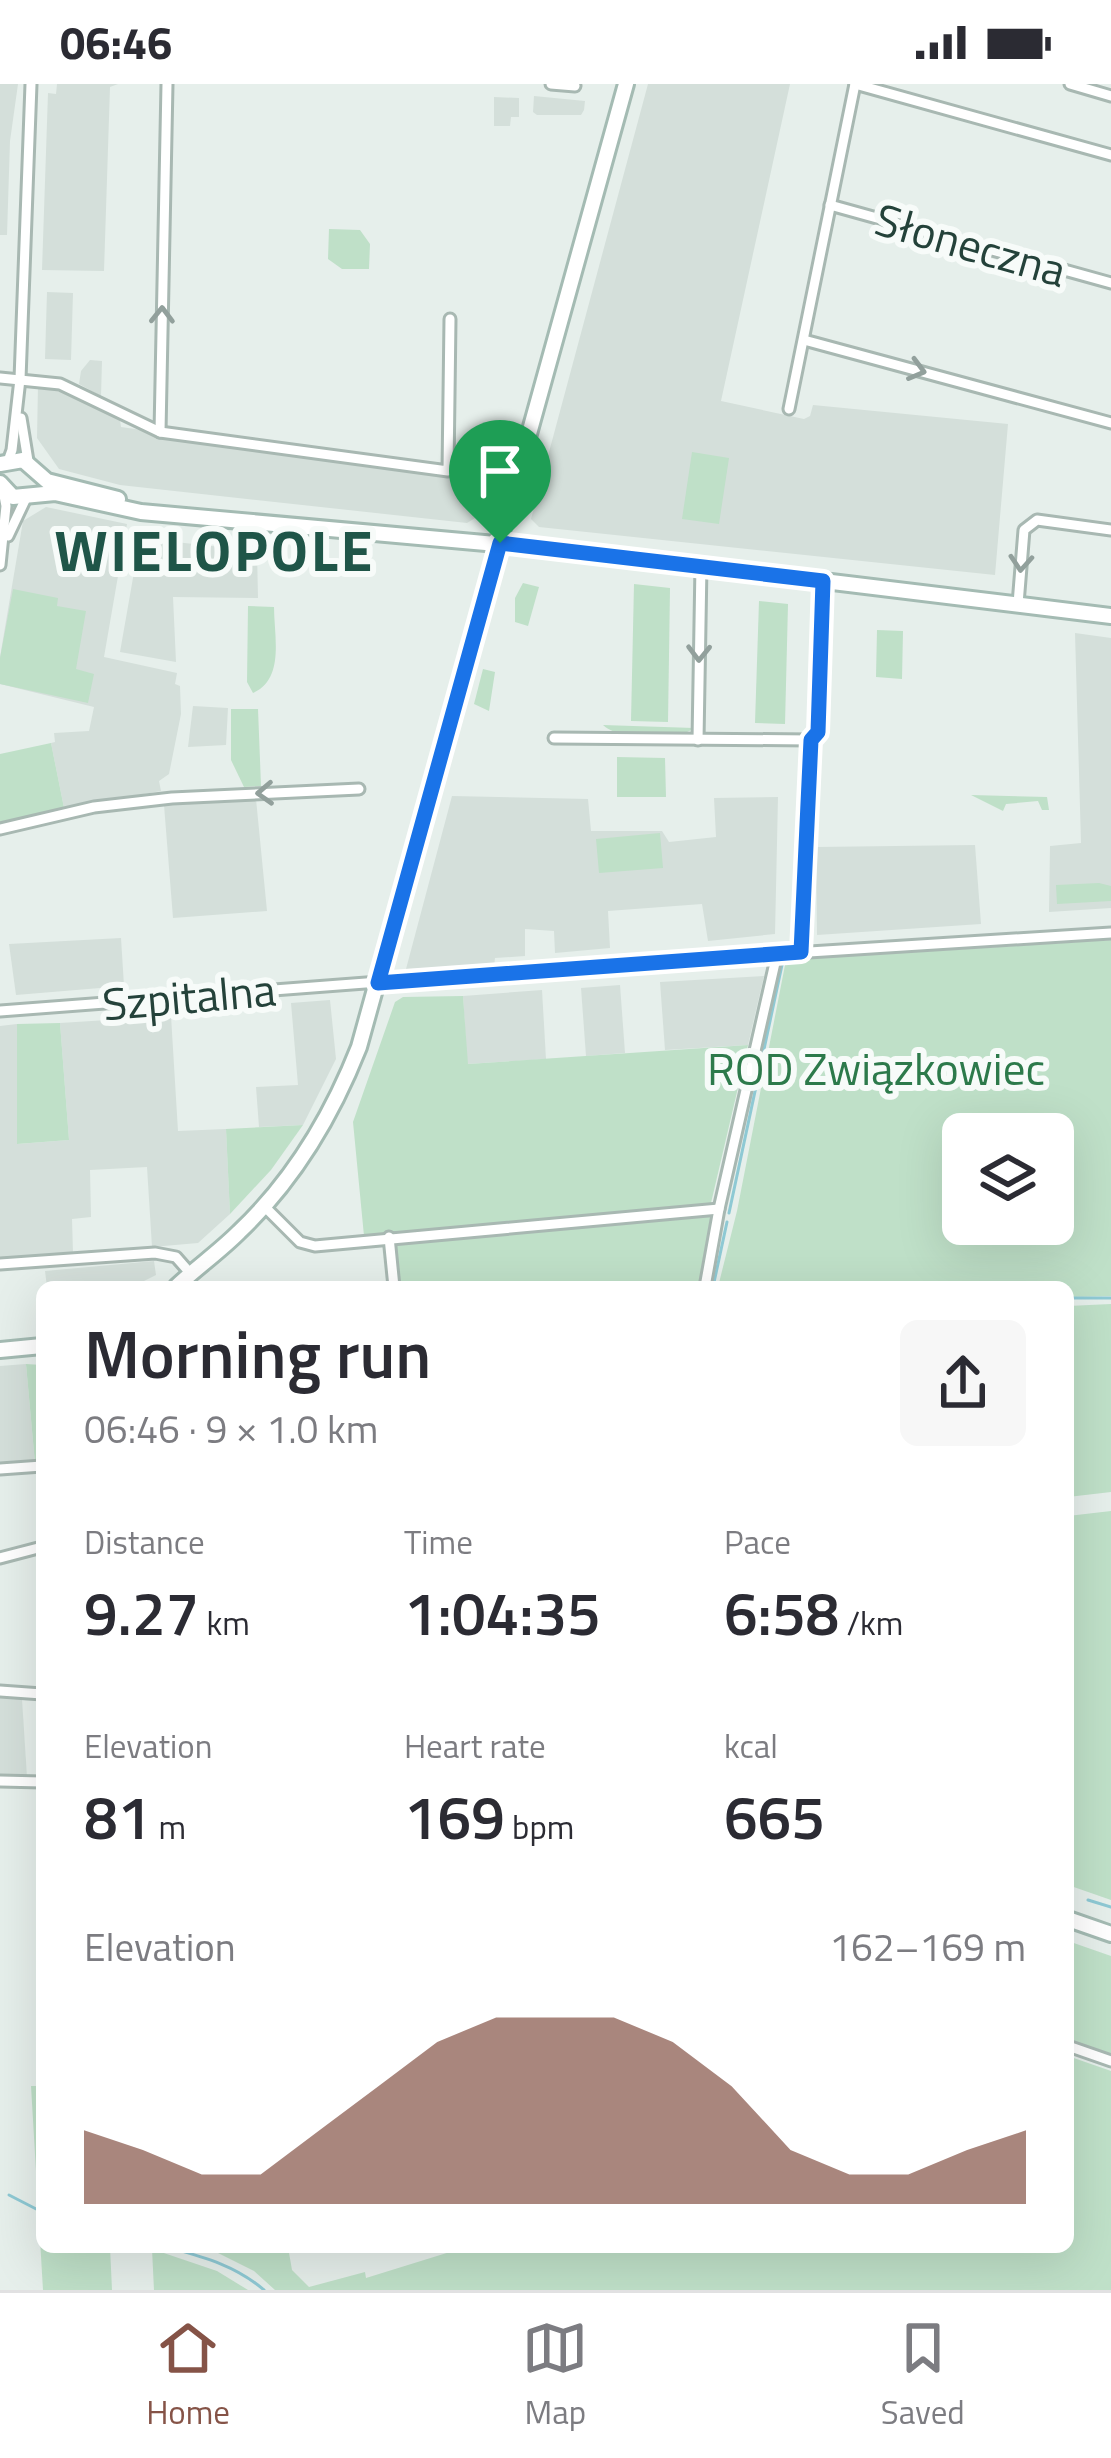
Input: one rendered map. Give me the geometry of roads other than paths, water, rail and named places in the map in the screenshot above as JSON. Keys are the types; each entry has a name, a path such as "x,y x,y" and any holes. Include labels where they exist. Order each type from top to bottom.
{"street":[{"path":"1,559 2,475 12,450 20,380 31,84"},
{"path":"160,432 167,84"},
{"path":"551,84 575,86"},
{"path":"182,1281 264,1206 303,1159 331,1113 359,1047 626,84"},
{"path":"789,410 855,84 1111,155"},
{"path":"1070,84 1111,96"},
{"name":"Słoneczna","path":"830,205 1111,284"},
{"path":"0,378 59,384 160,432 448,471 451,320"},
{"path":"804,340 1111,423"},
{"path":"1,559 16,513 36,484 18,395"},
{"path":"2,475 17,460 47,481 76,490 200,515"},
{"path":"2,475 13,496 55,493 141,512 500,543 1111,616"},
{"path":"1018,604 1024,530 1036,520 1111,530"},
{"path":"698,740 701,565"},
{"path":"801,952 811,740 818,732 823,581"},
{"path":"554,738 811,740"},
{"path":"0,829 94,807 172,798 358,789"},
{"name":"Szpitalna","path":"0,1011 1111,933"},
{"path":"706,1281 777,954"},
{"path":"264,1206 306,1245 719,1208"},
{"path":"389,1238 393,1281"},
{"path":"0,1264 154,1253 176,1257 190,1273"},
{"path":"176,1281 190,1273"},
{"path":"0,1350 36,1347"},
{"path":"0,1469 36,1466"},
{"path":"0,1558 36,1549"},
{"path":"0,1691 36,1694"},
{"path":"0,1781 36,1782"},
{"path":"1074,1921 1111,1934"},
{"path":"1074,2048 1111,2061"}],"waterway":[{"path":"729,1213 782,965"},
{"path":"714,1281 727,1222"},
{"path":"1074,1298 1111,1298"},
{"path":"1088,1900 1111,1907"},
{"path":"9,2195 36,2209"},
{"path":"188,2253 230,2268 264,2290"}],"district":[{"name":"WIELOPOLE","path":"215,549"}],"park label":[{"name":"ROD Związkowiec","path":"876,1068"}]}
